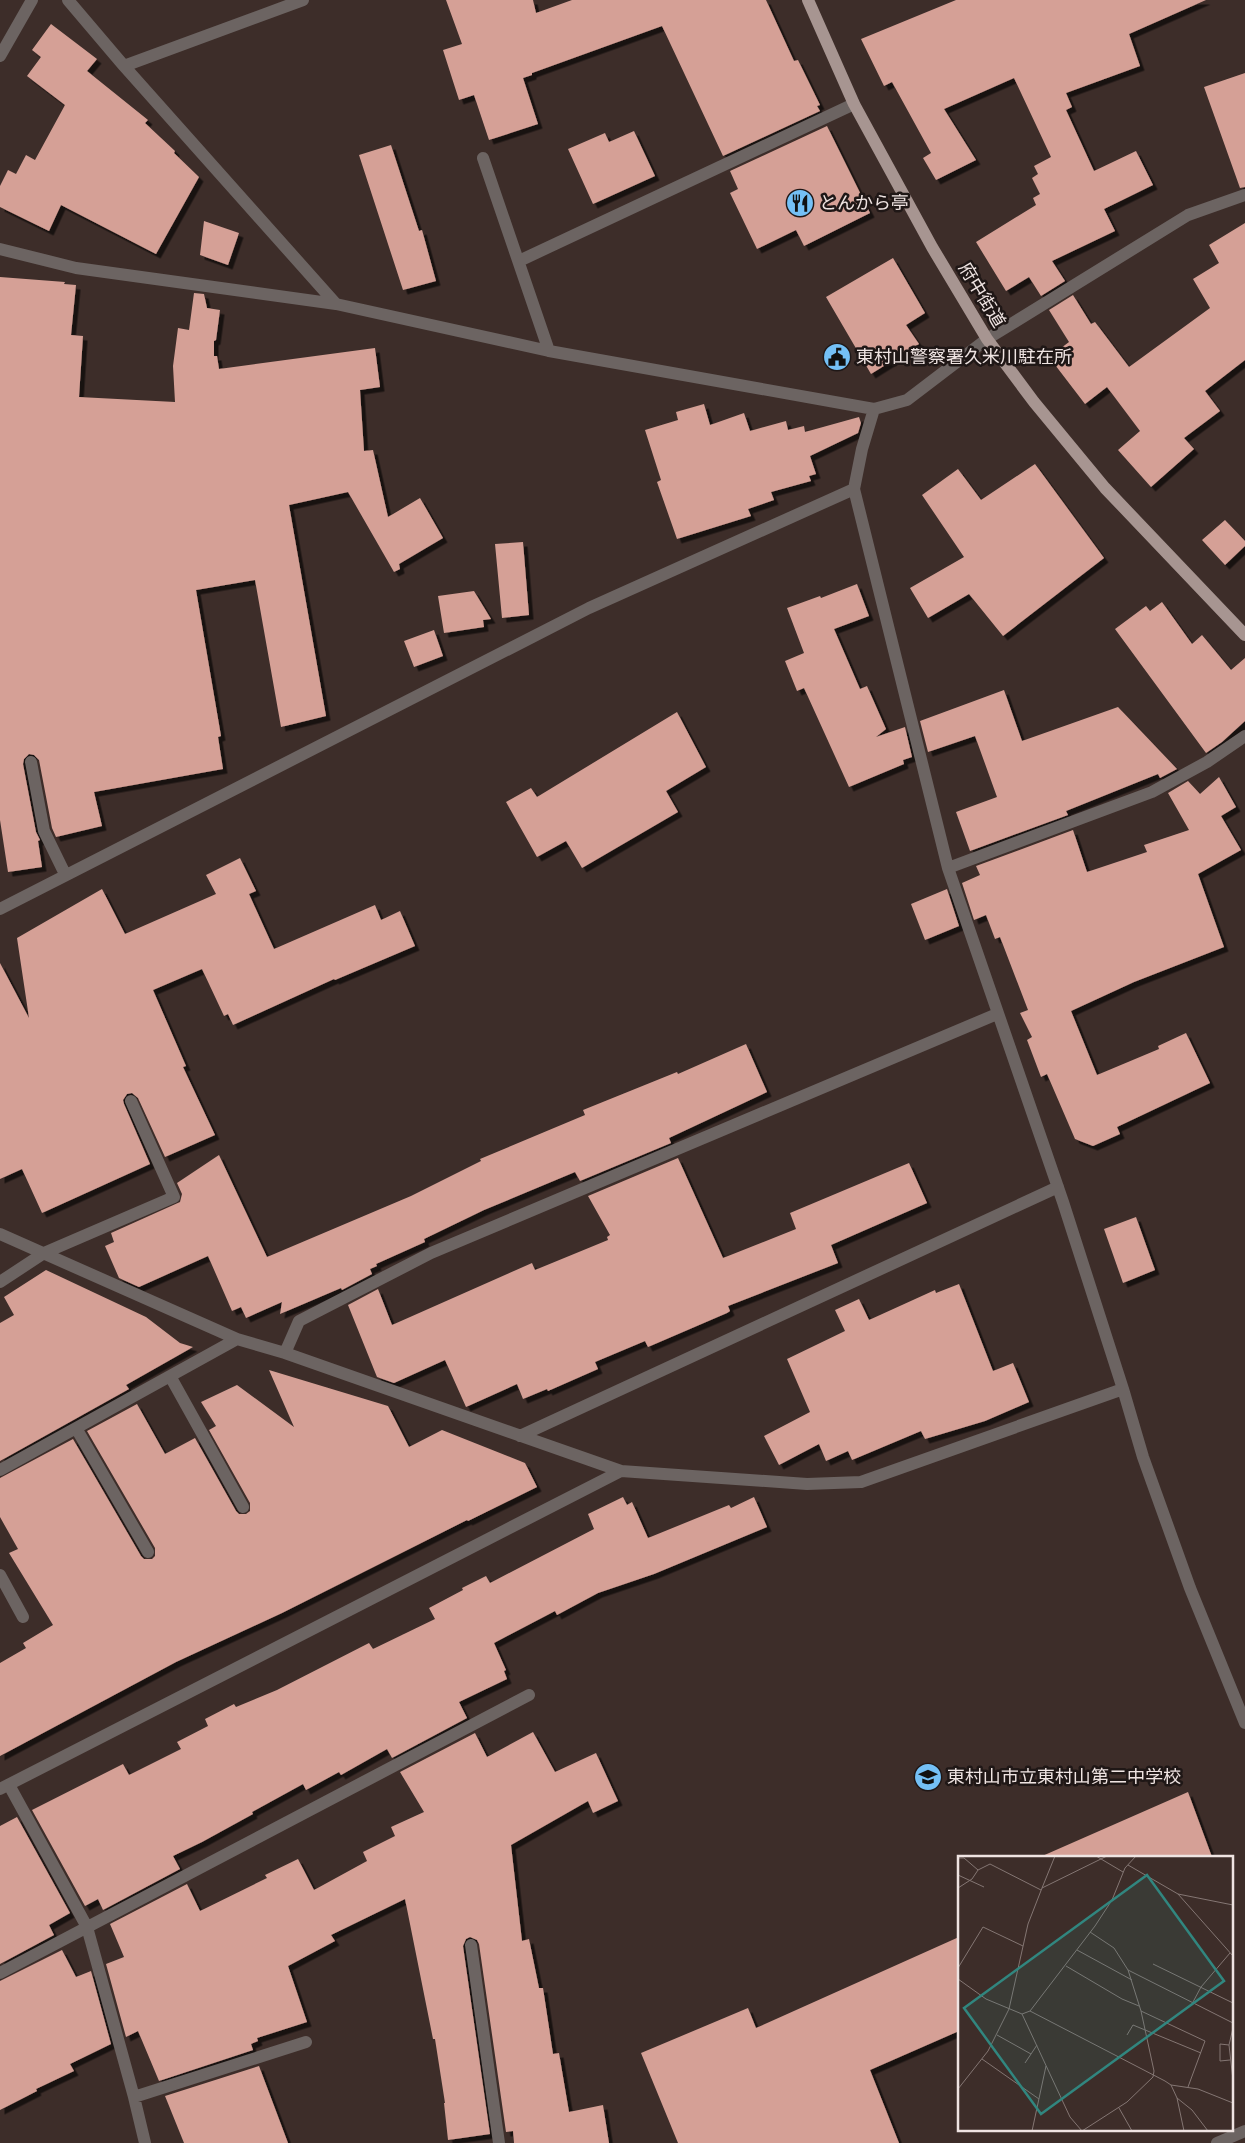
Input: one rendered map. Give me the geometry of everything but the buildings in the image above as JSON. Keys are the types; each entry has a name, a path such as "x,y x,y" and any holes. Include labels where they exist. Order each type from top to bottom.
{"main road":[{"name":"府中街道","path":"808,0 854,104 932,247 987,339 1034,402 1105,488 1245,636"}],"street":[{"path":"0,56 32,0"},
{"path":"68,0 124,66 336,304"},
{"path":"124,66 303,0"},
{"path":"520,261 854,104"},
{"path":"483,158 520,261 548,351"},
{"path":"0,249 76,268 336,304 548,351 874,409 907,400 987,339 1188,215 1245,195"},
{"path":"874,409 862,449 854,488 948,868 1058,1187 1143,1457 1173,1541 1245,1724"},
{"path":"0,908 589,608 854,488"},
{"path":"948,868 1152,792 1207,762 1245,736"},
{"path":"30,762 44,831 66,874"},
{"path":"285,1352 299,1322 431,1253 997,1014"},
{"path":"0,1282 44,1253 174,1197 131,1100"},
{"path":"520,1436 1058,1187"},
{"path":"0,1234 238,1339 285,1352 621,1471 806,1484 861,1482 1123,1389"},
{"path":"0,1470 238,1339"},
{"path":"170,1376 243,1507"},
{"path":"76,1428 148,1552"},
{"path":"145,2143 87,1927 4,1787 621,1471"},
{"path":"0,1575 23,1617"},
{"path":"0,1973 529,1695"},
{"path":"471,1945 499,2143"},
{"path":"134,2097 306,2042"},
{"path":"1217,2143 1245,2131"}],"place":[{"name":"とんから亭","path":"800,203"},
{"name":"東村山警察署久米川駐在所","path":"837,357"},
{"name":"東村山市立東村山第二中学校","path":"928,1777"}]}
